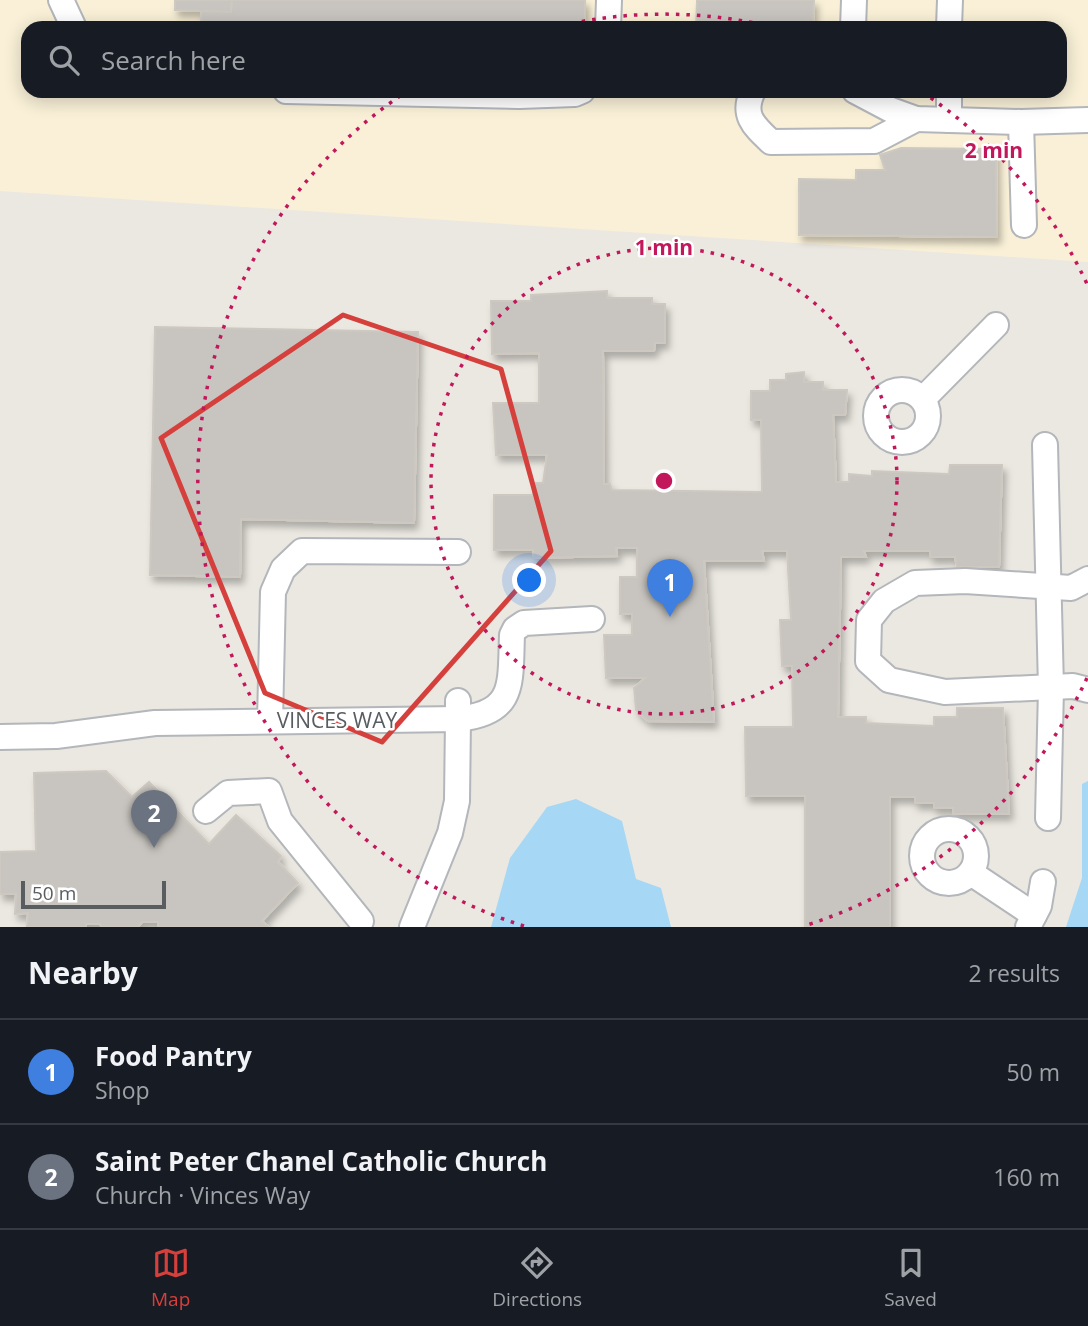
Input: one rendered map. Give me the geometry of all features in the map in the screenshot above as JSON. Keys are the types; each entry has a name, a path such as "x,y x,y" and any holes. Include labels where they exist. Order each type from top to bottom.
{"street":[{"path":"61,0 71,21"},
{"path":"608,21 609,0"},
{"path":"853,21 854,0"},
{"path":"949,21 950,0"},
{"path":"750,98 751,122 771,142 874,141 916,119"},
{"path":"868,98 916,119 1021,122 1088,120"},
{"path":"949,98 949,120"},
{"path":"1021,122 1024,225"},
{"path":"923,399 996,325"},
{"path":"1045,445 1051,688 1048,818"},
{"path":"270,720 272,592 283,569 302,551 458,552"},
{"path":"1088,579 1071,588 965,581 915,583 884,601 869,620 868,661 889,680 945,692 1073,686 1088,690"},
{"name":"VINCES WAY","path":"0,737 56,736 155,723 458,710 486,714 502,701 508,686 512,635 515,629 524,622 592,619"},
{"path":"412,927 450,834 457,801 458,710"},
{"path":"206,811 228,793 269,791 279,821 361,922"},
{"path":"971,873 1031,921 1039,906 1043,882"}],"highlighted area":[{"path":"343,315 501,369 551,551 382,742 265,693 161,438"}],"shaded area":[{"path":"0,0 1088,0 1088,262 0,191"}],"water":[{"path":"1088,781 1088,927 1066,927 1082,878 1082,784"},
{"path":"576,799 622,821 636,879 661,888 671,927 491,927 510,858 547,807"}],"building":[{"path":"175,0 232,0 231,12 175,10"},
{"path":"232,0 585,0 585,21 201,21 201,11 231,12"},
{"path":"697,0 814,0 813,21 696,21"},
{"path":"901,148 996,149 997,237 799,235 799,179 856,180 856,170 885,170 880,155"},
{"path":"607,291 607,298 652,298 652,304 665,304 665,343 655,343 654,351 603,351 604,484 610,484 612,490 762,492 761,420 751,420 751,391 770,391 770,380 786,380 786,374 804,372 804,382 823,382 823,390 847,390 845,415 833,415 836,482 849,482 849,474 872,476 872,471 949,474 950,465 1002,465 999,567 957,567 955,557 930,557 930,551 864,551 866,557 841,557 838,717 866,717 866,723 934,726 934,717 957,717 957,708 1003,708 1009,814 953,814 953,808 934,808 934,803 915,803 915,797 890,797 890,927 805,927 805,796 746,796 745,727 793,727 792,666 782,666 780,620 791,620 787,551 762,551 764,561 704,561 714,722 648,721 636,710 634,688 645,678 606,678 604,635 632,635 632,614 620,614 620,577 637,577 637,548 616,548 617,556 533,558 533,550 494,550 494,495 533,495 533,483 543,483 547,455 496,455 493,403 539,403 539,353 492,354 491,301 531,301 531,295"},
{"path":"155,327 418,332 414,523 241,519 240,577 150,575"},
{"path":"106,771 132,797 149,782 209,844 236,815 281,856 278,862 298,883 262,921 268,927 158,927 158,922 142,922 138,927 86,924 86,927 27,927 28,913 15,914 16,894 0,894 0,852 36,851 34,773"}],"place":[{"name":"Food Pantry","path":"670,617"},
{"name":"Saint Peter Chanel Catholic Church","path":"154,848"}]}
